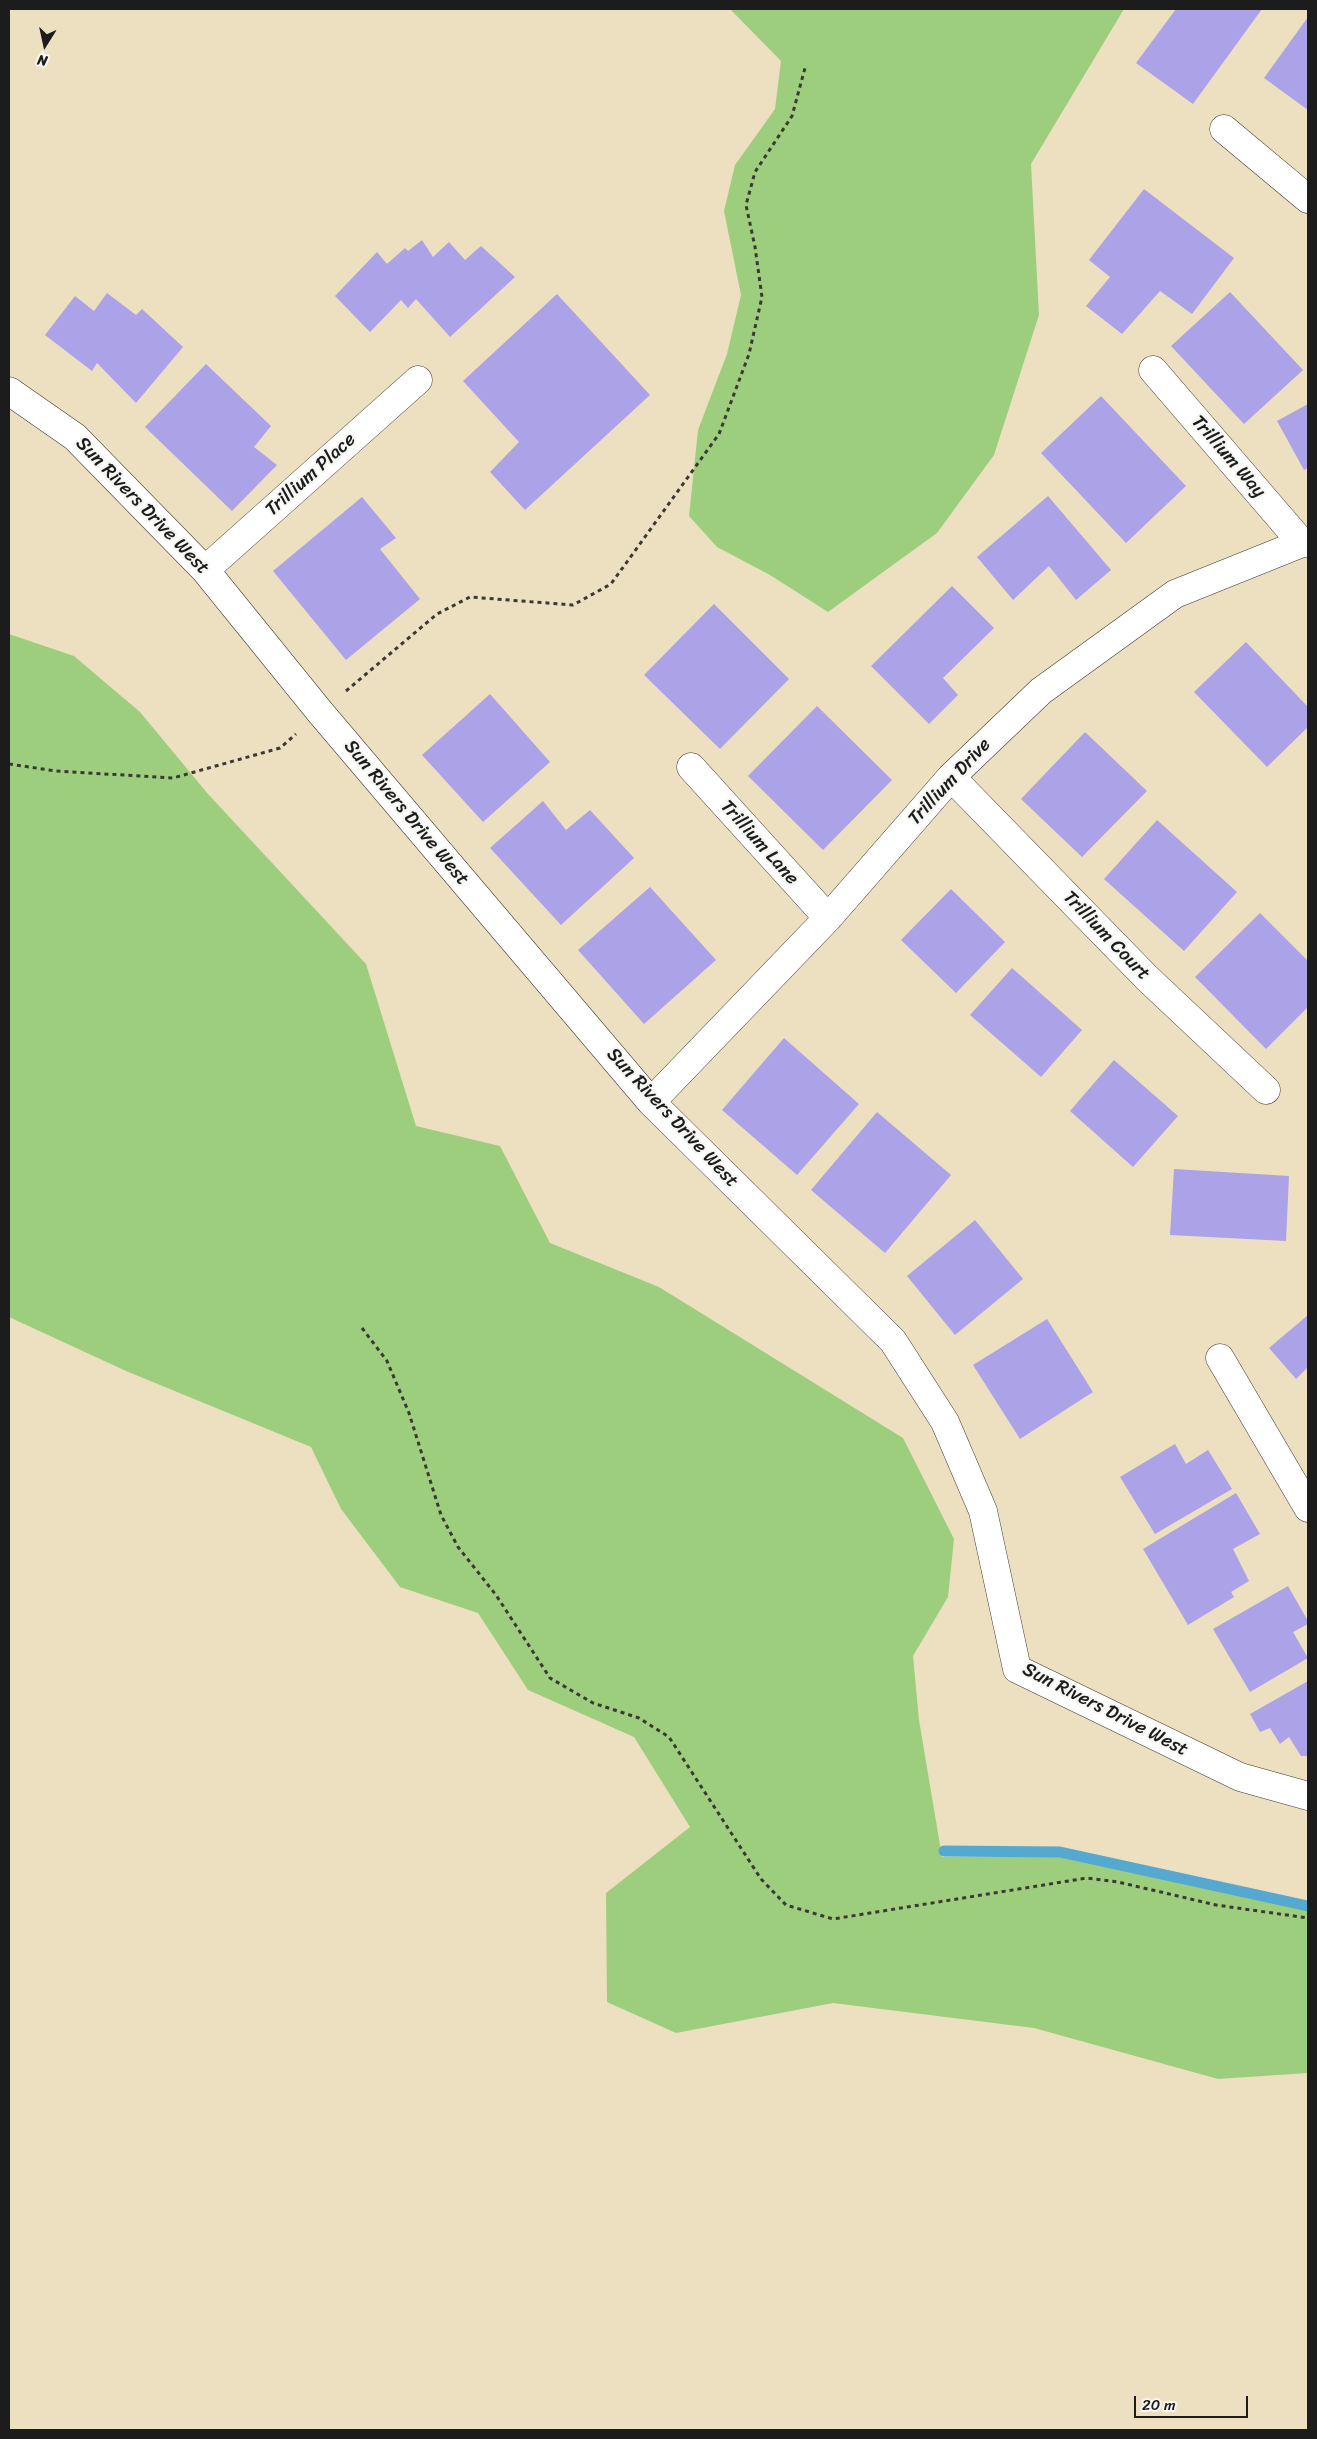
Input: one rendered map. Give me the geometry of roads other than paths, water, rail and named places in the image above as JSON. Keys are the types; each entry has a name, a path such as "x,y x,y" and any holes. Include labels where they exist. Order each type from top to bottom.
{"street":[{"path":"1224,129 1308,199"},
{"name":"Trillium Way","path":"1153,370 1305,543"},
{"name":"Trillium Place","path":"205,570 418,380"},
{"name":"Sun Rivers Drive West","path":"9,391 76,437 205,570 320,712 651,1102 893,1341 945,1422 983,1511 1017,1669 1240,1777 1308,1796"},
{"name":"Trillium Drive","path":"651,1102 828,918 951,777 1041,691 1175,594 1305,543"},
{"name":"Trillium Lane","path":"691,767 828,918"},
{"name":"Trillium Court","path":"951,777 1147,978 1266,1090"},
{"path":"1220,1358 1308,1508"}],"waterway":[{"path":"944,1851 1060,1852 1308,1906"}]}
